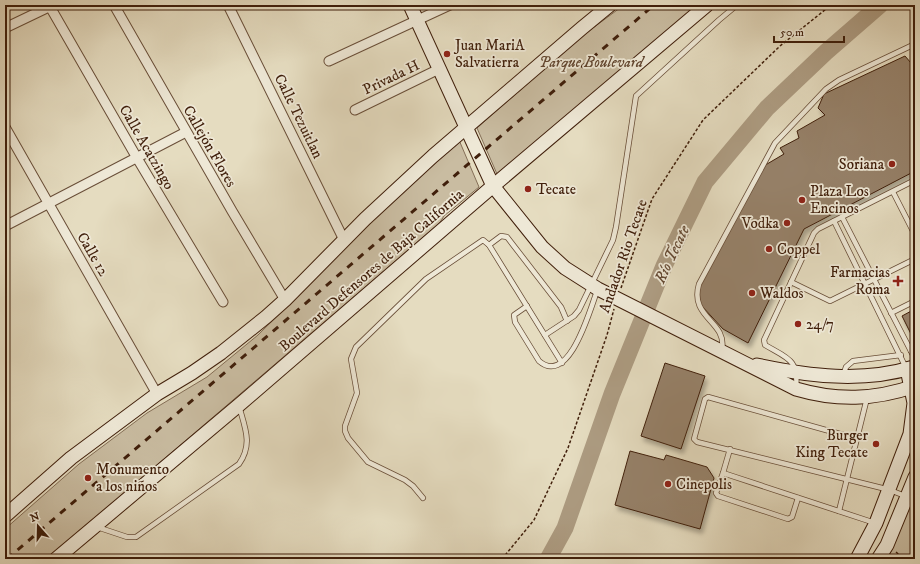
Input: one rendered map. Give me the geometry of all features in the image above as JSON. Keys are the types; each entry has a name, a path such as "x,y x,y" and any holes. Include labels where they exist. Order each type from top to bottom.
{"main road":[{"path":"410,5 493,186 542,247 566,268 620,301 746,363 785,386 796,390 822,396 846,398 867,396 913,386"},
{"path":"5,516 71,458 157,394 221,353 285,300 344,240 465,127 610,5"},
{"name":"Boulevard Defensores de Baja California","path":"56,559 239,405 493,186 707,5"},
{"path":"746,363 798,374 843,377 912,365 913,419 910,434 890,490 876,523 857,559"},
{"path":"878,559 887,545 915,477"}],"street":[{"name":"Callejón Flores","path":"114,5 186,132 285,300"},
{"name":"Calle Tezuitlan","path":"228,5 344,240"},
{"path":"329,62 450,5"},
{"path":"5,28 51,6"},
{"name":"Calle Acatzingo","path":"51,6 137,158 223,302"},
{"name":"Privada H","path":"355,110 439,69"},
{"name":"Calle 12","path":"5,127 157,394"},
{"path":"5,226 186,132"}],"lane":[{"path":"527,306 516,313 513,318 539,361 550,367 562,363 578,343 595,287 616,227 636,96 718,20 737,5"},
{"path":"721,351 723,340 721,335 699,306 696,292 772,148 826,89 839,80 915,44"},
{"path":"796,390 798,374 792,360 766,345 764,340 816,231 915,180"},
{"path":"893,192 915,235"},
{"path":"842,217 911,352 912,365"},
{"path":"834,221 901,354 912,365"},
{"path":"489,245 501,236 507,237 561,307 567,321"},
{"path":"424,498 405,480 368,462 361,455 345,431 345,426 357,393 351,359 356,347 426,279 480,241 486,241 562,363"},
{"path":"791,282 830,300 915,259"},
{"path":"545,335 567,321 579,310 595,287"},
{"path":"891,313 914,302"},
{"path":"911,352 915,342"},
{"path":"843,377 849,363 901,354"},
{"path":"839,511 858,439 867,396"},
{"path":"858,439 706,398 695,440 890,490 907,497"},
{"path":"95,526 127,537 136,537 239,464 246,454 247,442 239,405"},
{"path":"730,449 716,493 718,496 788,519 792,518 798,498"},
{"path":"723,473 876,523"}],"path":[{"name":"Andador Rio Tecate","path":"502,559 534,520 568,448 620,301 652,199 703,120 780,46 831,5"}],"green space":[{"name":"Parque Boulevard","path":"624,5 698,5 497,174 477,128 582,36"},
{"path":"459,140 479,187 444,216 439,224 47,559 5,559 5,529 79,464 147,413 207,377 258,335 336,258 352,232"},
{"path":"915,490 915,559 888,559"}],"building":[{"name":"Plaza Los Encinos","path":"905,56 911,63 915,61 915,171 804,229 748,343 723,329 700,304 699,288 762,167 784,154 780,148 799,138 797,131 825,115 818,108 824,94"},
{"path":"915,309 915,332 911,334 902,316"},
{"path":"665,363 705,376 681,449 641,436"},
{"path":"630,451 664,460 666,455 707,467 714,478 700,529 615,505"}],"waterway":[{"name":"Río Tecate","path":"548,559 565,528 612,394 664,266 705,182 767,108 826,52 880,5"}],"railway":[{"path":"7,559 654,5"}],"place":[{"name":"Juan MariA Salvatierra","path":"447,54"},
{"name":"Soriana","path":"892,164"},
{"name":"Tecate","path":"528,189"},
{"name":"Plaza Los Encinos","path":"802,200"},
{"name":"Vodka","path":"787,223"},
{"name":"Coppel","path":"769,249"},
{"name":"Farmacias Roma","path":"898,281"},
{"name":"Waldos","path":"752,293"},
{"name":"24/7","path":"798,324"},
{"name":"Burger King Tecate","path":"876,444"},
{"name":"Monumento a los niños","path":"88,478"},
{"name":"Cinepolis","path":"668,484"}]}
